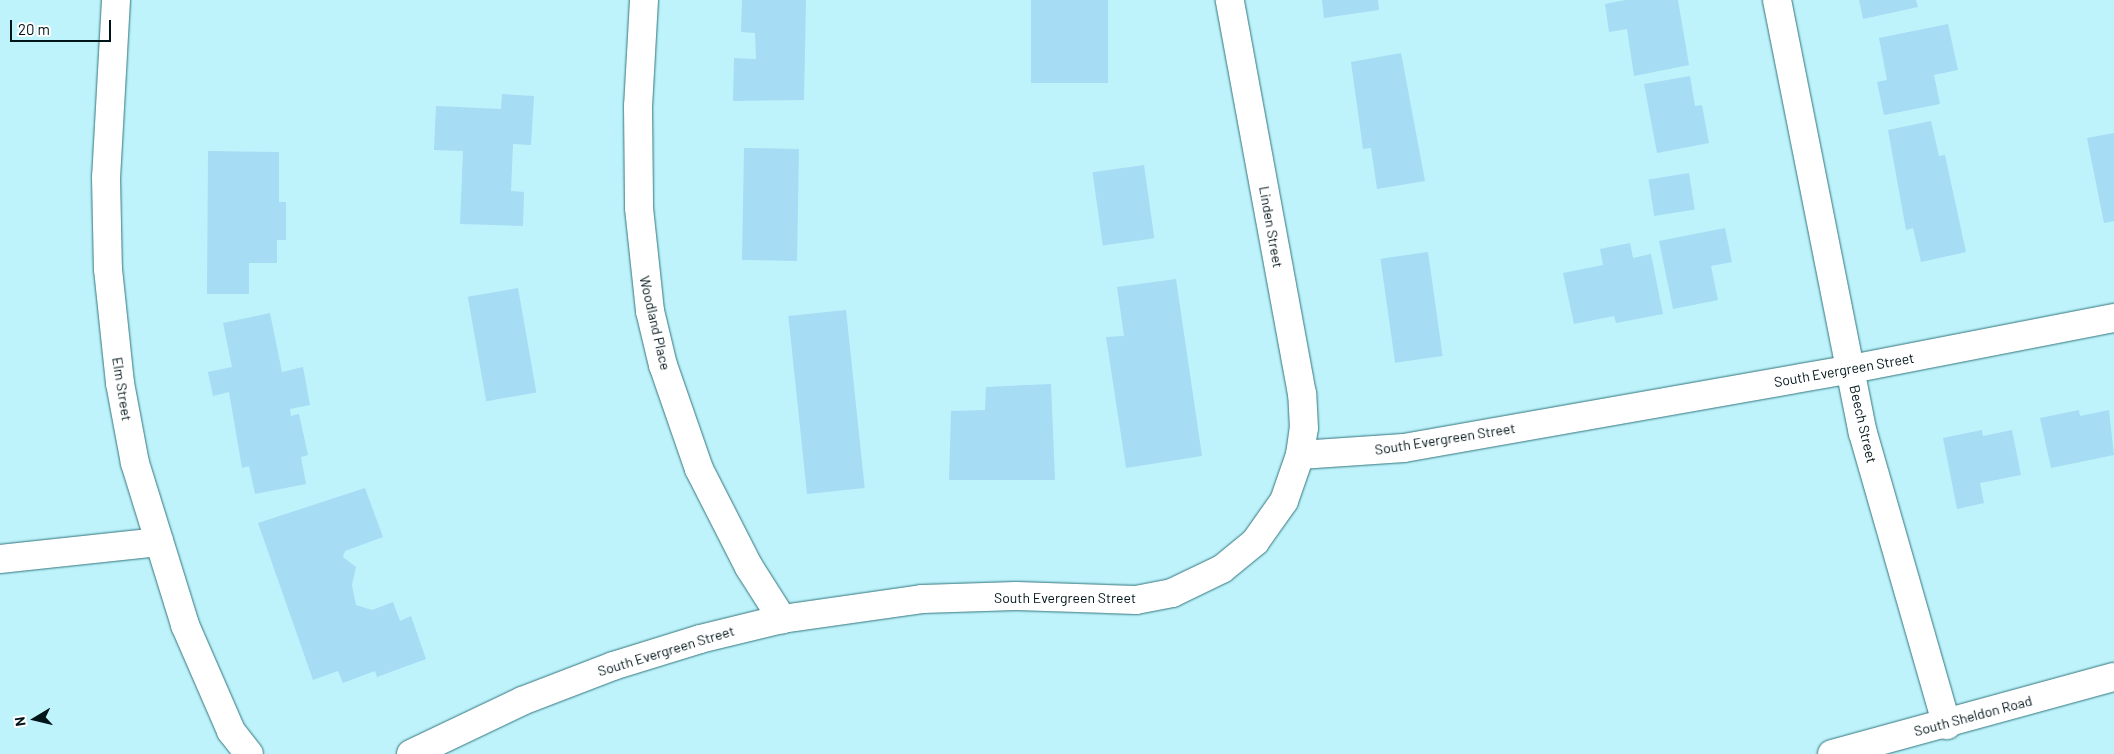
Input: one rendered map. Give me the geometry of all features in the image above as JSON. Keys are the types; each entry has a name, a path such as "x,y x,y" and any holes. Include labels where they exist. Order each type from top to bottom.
{"street":[{"name":"Elm Street","path":"116,0 106,177 108,269 120,383 130,437 159,542 185,625 231,731 249,754"},
{"name":"Woodland Place","path":"644,0 638,106 639,208 650,311 666,373 699,469 749,567 782,620"},
{"name":"Linden Street","path":"1230,0 1302,394 1304,428 1300,455"},
{"name":"Beech Street","path":"1777,0 1863,433 1947,725"},
{"name":"South Evergreen Street","path":"411,754 522,700 612,666 700,639 782,620 922,599 1016,596 1136,600 1172,593 1222,569 1255,542 1284,501 1300,455 1404,448 1851,369 2114,318"},
{"path":"0,559 159,542"},
{"name":"South Sheldon Road","path":"1832,754 1947,725 2114,677"}],"building":[{"path":"742,0 806,0 804,100 733,101 734,58 756,59 755,33 741,32"},
{"path":"1031,0 1108,0 1108,83 1031,83"},
{"path":"1322,0 1378,0 1379,10 1324,18"},
{"path":"1625,0 1678,0 1689,65 1634,76 1627,29 1609,32 1605,4"},
{"path":"1859,0 1916,0 1918,7 1863,19"},
{"path":"1948,24 1958,70 1934,75 1940,104 1884,115 1877,82 1887,80 1879,38"},
{"path":"1401,53 1425,181 1377,189 1371,148 1363,149 1351,62"},
{"path":"1690,76 1695,106 1702,105 1709,143 1657,153 1644,84"},
{"path":"502,94 534,96 531,145 513,144 511,191 524,192 523,226 460,224 463,151 434,150 436,106 501,109"},
{"path":"1931,121 1939,156 1945,155 1966,252 1921,262 1913,228 1906,230 1888,130"},
{"path":"2114,133 2114,221 2104,223 2087,138"},
{"path":"744,148 799,149 797,261 742,260"},
{"path":"208,151 279,152 279,202 286,202 286,240 277,240 277,263 249,263 249,294 207,294"},
{"path":"1144,165 1154,238 1103,246 1093,172"},
{"path":"1689,173 1695,210 1654,216 1649,179"},
{"path":"1725,228 1732,262 1711,266 1718,300 1673,309 1659,241"},
{"path":"1630,243 1633,258 1651,254 1663,314 1616,323 1614,316 1574,324 1563,273 1603,265 1600,249"},
{"path":"1428,252 1443,356 1395,363 1380,259"},
{"path":"1176,279 1202,456 1126,468 1106,337 1124,336 1117,287"},
{"path":"518,288 536,392 486,401 468,297"},
{"path":"846,310 865,488 807,494 788,316"},
{"path":"270,313 282,372 303,367 310,405 290,409 291,416 299,414 308,455 301,457 306,484 255,494 249,466 242,468 229,392 213,396 208,372 232,367 223,323"},
{"path":"1051,384 1055,480 949,480 951,411 985,410 986,387"},
{"path":"2079,410 2080,416 2109,410 2114,455 2051,468 2040,418"},
{"path":"1982,430 1983,436 2012,430 2021,475 1980,483 1984,503 1957,509 1943,438"},
{"path":"365,488 383,537 345,551 343,557 356,567 352,585 356,605 372,610 393,602 400,621 411,616 426,659 377,677 375,671 343,683 338,671 313,680 258,523"}]}
